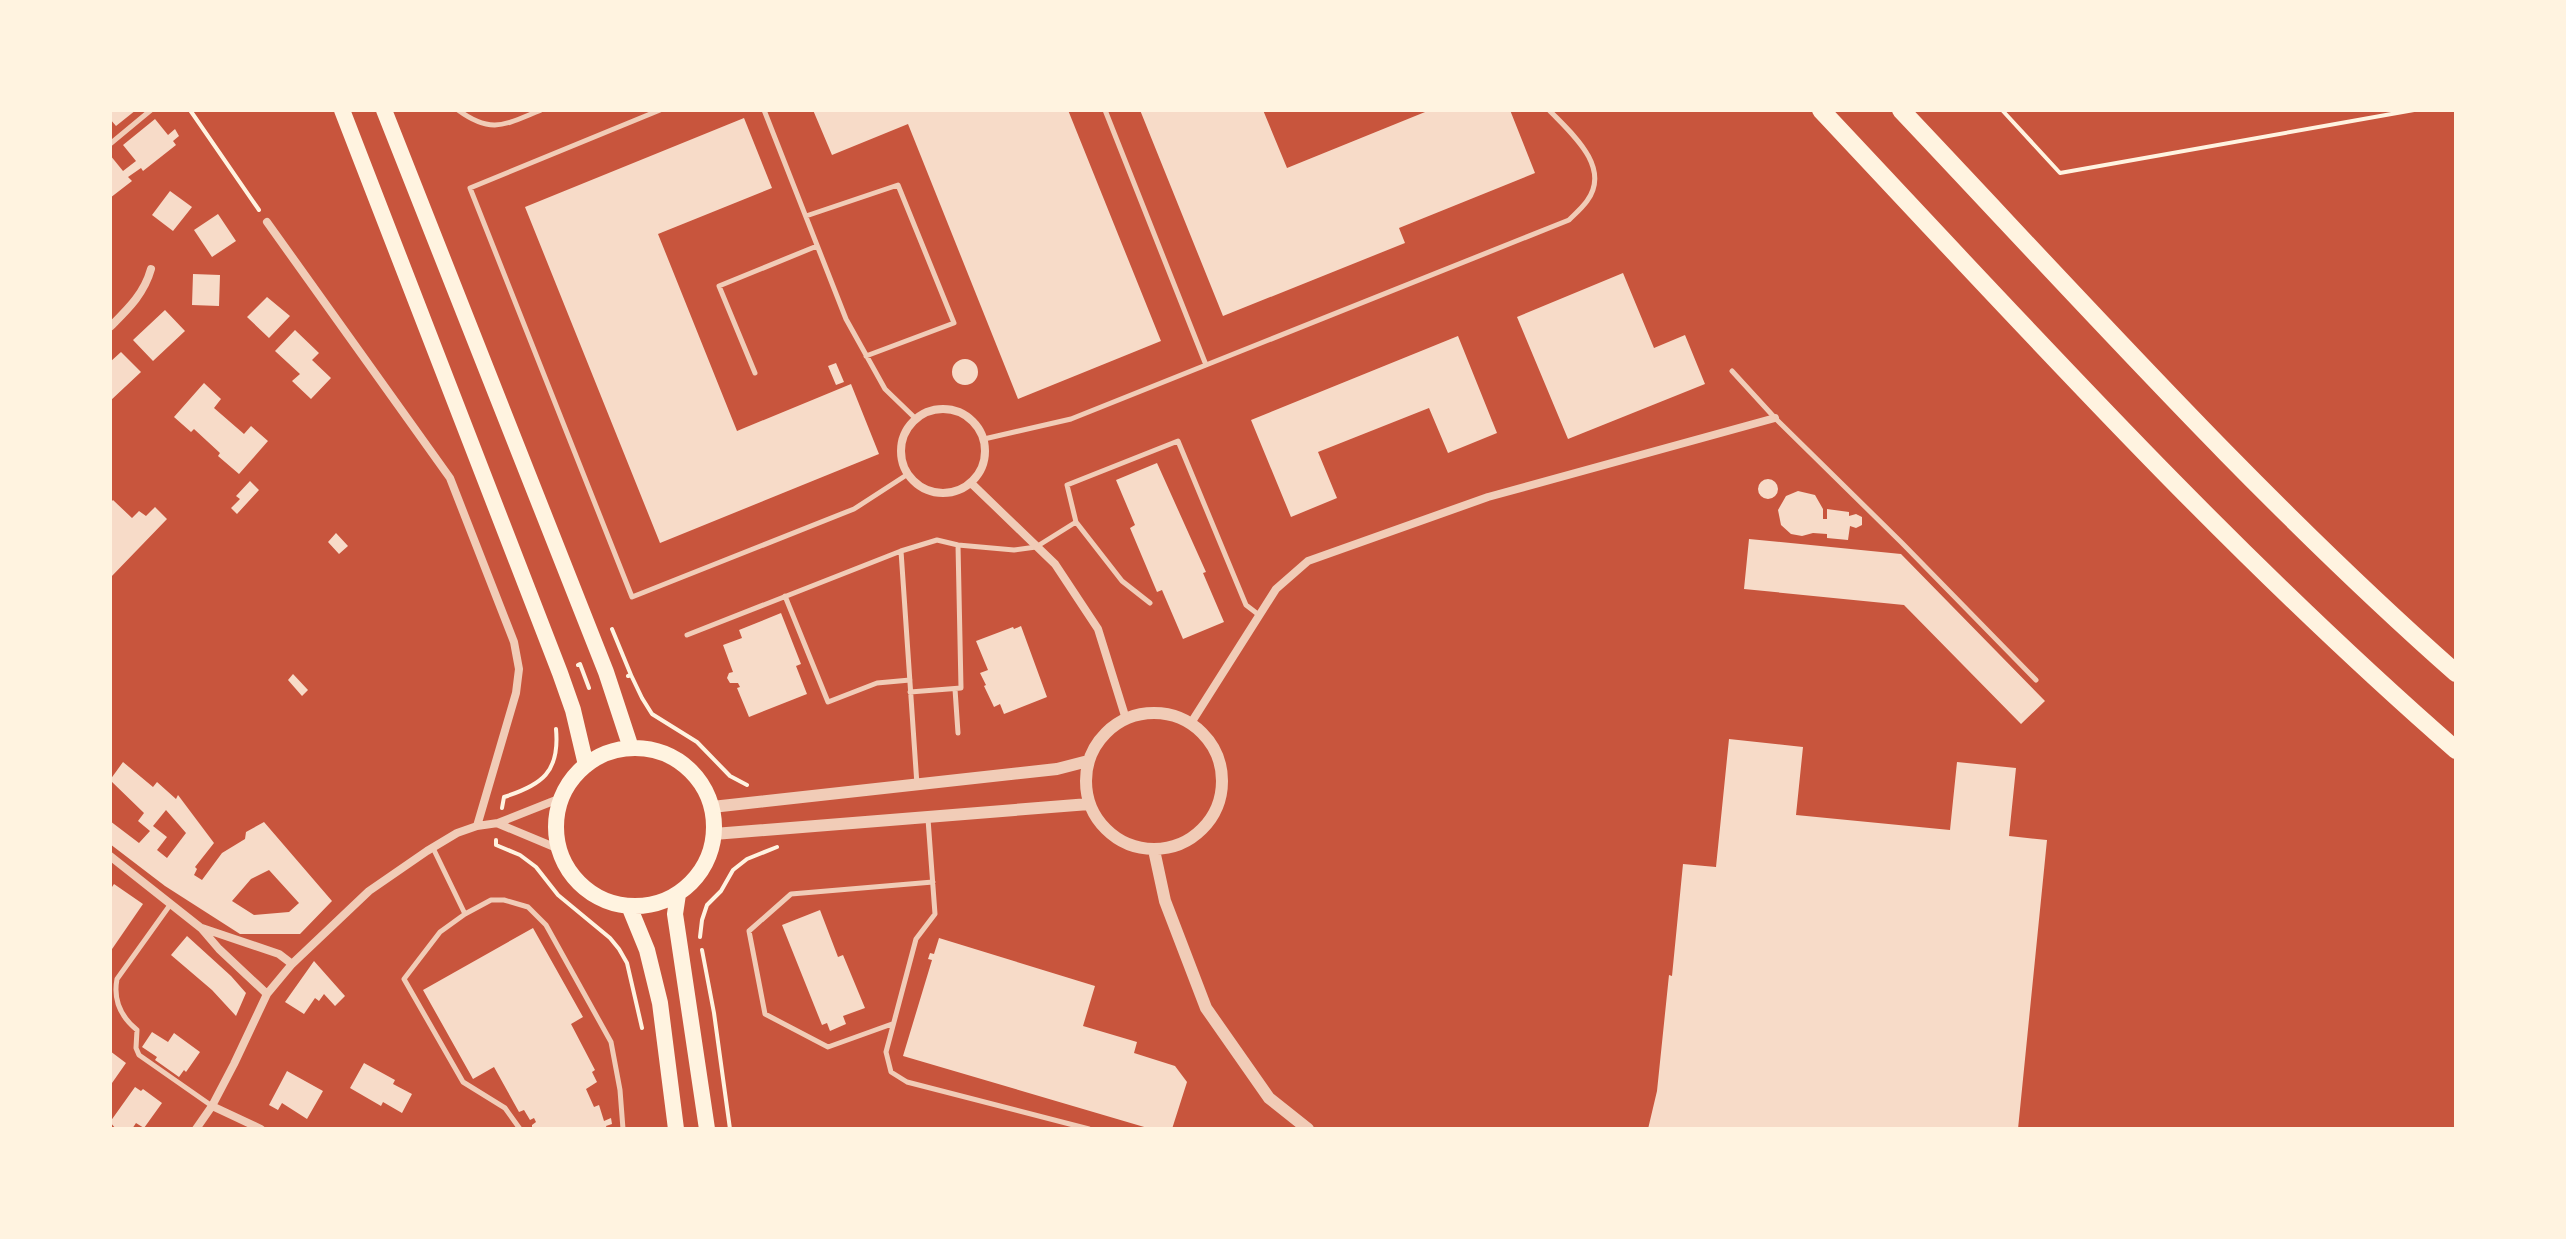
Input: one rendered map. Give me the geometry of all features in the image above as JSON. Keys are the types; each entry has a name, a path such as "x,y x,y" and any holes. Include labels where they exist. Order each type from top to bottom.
{"highway":[{"path":"1821,110 2232,541 2327,633 2456,750"},
{"path":"1901,110 2144,369 2265,492 2456,673"}],"main road":[{"path":"342,110 560,673 573,710 586,765"},
{"path":"384,110 610,683 631,748"},
{"path":"631,748 658,751 682,763 701,783 712,807 714,834 709,858 696,878 678,894 659,903 629,906 613,903 589,892 570,873 559,849 556,815 571,779 586,765 607,753 631,748"},
{"path":"678,894 675,914 707,1129"},
{"path":"629,906 647,950 660,1003 676,1129"}],"street":[{"path":"267,222 450,478 514,642 519,669 516,693 477,826"},
{"path":"110,327 133,304 147,284 151,269"},
{"path":"938,409 961,412 971,419 984,439 984,463 971,483 961,490 937,493 926,490 908,474 902,463 903,439 916,419 938,409"},
{"path":"1191,723 1276,589 1308,561 1488,497 1775,418"},
{"path":"971,483 1055,564 1098,629 1126,719"},
{"path":"1149,713 1169,714 1191,723 1204,735 1217,755 1222,773 1221,797 1213,816 1198,834 1178,846 1154,850 1131,846 1110,834 1089,804 1086,784 1088,761 1094,748 1109,729 1126,719 1149,713"},
{"path":"712,807 1057,769 1088,761"},
{"path":"196,1129 212,1106 267,994 292,964 369,891 433,847 477,826 498,823 561,798"},
{"path":"714,834 1089,804"},
{"path":"498,823 559,849"},
{"path":"1154,850 1165,901 1206,1008 1269,1098 1308,1129"},
{"path":"110,856 201,928 267,994"},
{"path":"201,928 279,954 292,964"},
{"path":"212,1106 261,1129"}],"lane":[{"path":"110,144 151,110"},
{"path":"458,110 471,120 501,126 541,110"},
{"path":"660,110 470,188 632,597 854,509 908,474"},
{"path":"764,110 846,319 885,389 916,419"},
{"path":"1105,110 1206,365"},
{"path":"984,439 1071,419 1569,220 1589,199 1595,174 1585,148 1549,110"},
{"path":"806,216 898,185 954,323 866,356"},
{"path":"755,373 719,286 817,246"},
{"path":"1732,371 2036,680"},
{"path":"1150,603 1122,581 1076,522 1067,485 1178,441 1246,605 1259,616"},
{"path":"687,635 901,551 937,540 1014,550 1036,547 1076,522"},
{"path":"910,692 961,688 958,545"},
{"path":"901,551 917,785"},
{"path":"785,596 828,702 877,683 910,680"},
{"path":"955,689 958,733"},
{"path":"927,816 935,914 916,939 892,1024 886,1052 891,1072 907,1082 1089,1129"},
{"path":"433,847 465,914"},
{"path":"892,1024 828,1047 765,1014 749,931 791,894 933,882"},
{"path":"520,1129 498,1102 463,1082 404,979 440,932 491,900 518,902 528,907 546,925 611,1042 623,1129"},
{"path":"170,905 117,979 116,999 124,1020 137,1030 136,1048 139,1055 212,1106"}],"path":[{"path":"190,110 267,222"},
{"path":"2002,110 2060,173 2414,110"},
{"path":"560,673 580,664 590,691 631,675 652,714 697,742 730,776 748,786"},
{"path":"556,725 558,750 550,769 527,789 504,797 496,845 520,855 536,867 558,895 619,949 627,963 644,1036"},
{"path":"730,1129 700,938 702,920 707,905 721,891 733,870 747,859 787,844 785,829"}],"building":[{"path":"110,110 136,110 116,126 110,119"},
{"path":"813,110 1068,110 1161,341 1018,399 908,124 832,155"},
{"path":"1140,110 1263,110 1287,168 1430,110 1510,110 1535,173 1399,228 1405,243 1223,316"},
{"path":"744,118 772,188 658,234 737,431 851,384 879,454 660,543 525,207"},
{"path":"155,119 168,135 175,129 179,136 173,141 176,145 143,171 141,168 128,177 132,181 110,198 110,155 123,171 136,161 123,145"},
{"path":"170,191 192,207 173,231 152,215"},
{"path":"218,214 236,241 212,257 194,230"},
{"path":"1623,273 1654,348 1685,335 1705,384 1568,439 1517,317"},
{"path":"193,274 220,275 219,306 192,305"},
{"path":"267,297 290,316 269,338 247,317"},
{"path":"165,310 185,331 153,361 133,340"},
{"path":"295,330 319,353 312,360 331,378 311,399 292,381 300,374 275,351"},
{"path":"1458,336 1497,433 1448,453 1429,408 1318,452 1337,498 1291,517 1251,420"},
{"path":"121,352 141,372 110,401 110,362"},
{"path":"965,359 974,363 978,372 974,381 965,385 956,381 952,372 956,363"},
{"path":"836,363 844,382 836,385 828,366"},
{"path":"204,383 221,399 214,408 244,434 251,426 268,441 239,474 194,429 191,432 174,417"},
{"path":"1157,463 1206,572 1203,573 1224,622 1183,639 1162,590 1157,592 1130,528 1135,525 1116,480"},
{"path":"1764,479 1772,479 1778,489 1772,499 1764,499 1758,493 1758,485"},
{"path":"250,481 259,490 237,514 231,508 240,499 236,496"},
{"path":"1798,491 1815,495 1823,509 1823,519 1827,519 1827,509 1849,512 1849,516 1856,514 1862,517 1862,525 1856,528 1850,526 1848,540 1827,538 1827,534 1791,534 1781,525 1778,510 1786,496"},
{"path":"113,500 132,518 139,511 146,516 155,507 167,519 110,578 110,503"},
{"path":"336,533 348,546 339,554 328,542"},
{"path":"1749,539 1901,554 2045,701 2021,724 1904,605 1744,589"},
{"path":"781,613 801,664 796,666 807,694 749,717 737,688 740,687 738,683 730,683 727,678 733,672 723,645 742,638 739,630"},
{"path":"1021,626 1047,697 1004,714 1000,704 994,707 984,686 980,673 988,670 976,641"},
{"path":"293,674 308,690 302,696 288,680"},
{"path":"1729,739 1803,747 1796,815 1950,830 1957,762 2016,768 2009,836 2047,840 2018,1129 1648,1129 1657,1091 1683,864 1716,867"},
{"path":"123,762 153,787 157,782 176,799 178,795 214,843 195,867 194,875 202,880 222,853 245,839 246,832 264,822 332,901 300,934 240,934 165,886 110,844 110,821 139,843 150,831 138,821 144,813 110,780","holes":["166,810 186,833 167,858 157,850 167,837 153,826","269,870 299,903 289,912 254,915 232,901 251,879"]},
{"path":"114,884 143,904 110,952 110,890"},
{"path":"820,910 838,957 843,955 865,1008 843,1016 846,1024 830,1031 827,1023 822,1025 782,925"},
{"path":"533,928 583,1017 571,1024 595,1070 592,1072 597,1082 586,1089 594,1107 599,1105 604,1121 611,1118 612,1124 606,1126 607,1129 532,1129 536,1122 534,1118 530,1120 524,1110 519,1112 494,1067 473,1079 423,990"},
{"path":"187,936 246,993 236,1016 212,990 171,955"},
{"path":"939,938 1095,986 1083,1026 1137,1042 1134,1053 1175,1066 1187,1082 1172,1129 1151,1129 903,1056 932,960 928,959 930,953 934,954"},
{"path":"314,961 345,996 335,1006 324,994 319,1001 315,998 304,1014 285,1002"},
{"path":"152,1032 168,1042 174,1033 200,1052 186,1072 184,1070 179,1077 142,1047"},
{"path":"110,1051 126,1063 112,1083 110,1081"},
{"path":"364,1063 395,1080 393,1084 412,1094 402,1113 383,1102 381,1106 350,1088"},
{"path":"287,1071 323,1091 307,1119 282,1103 278,1110 269,1105"},
{"path":"135,1087 162,1103 144,1128 136,1123 132,1129 116,1129 110,1122"}]}
